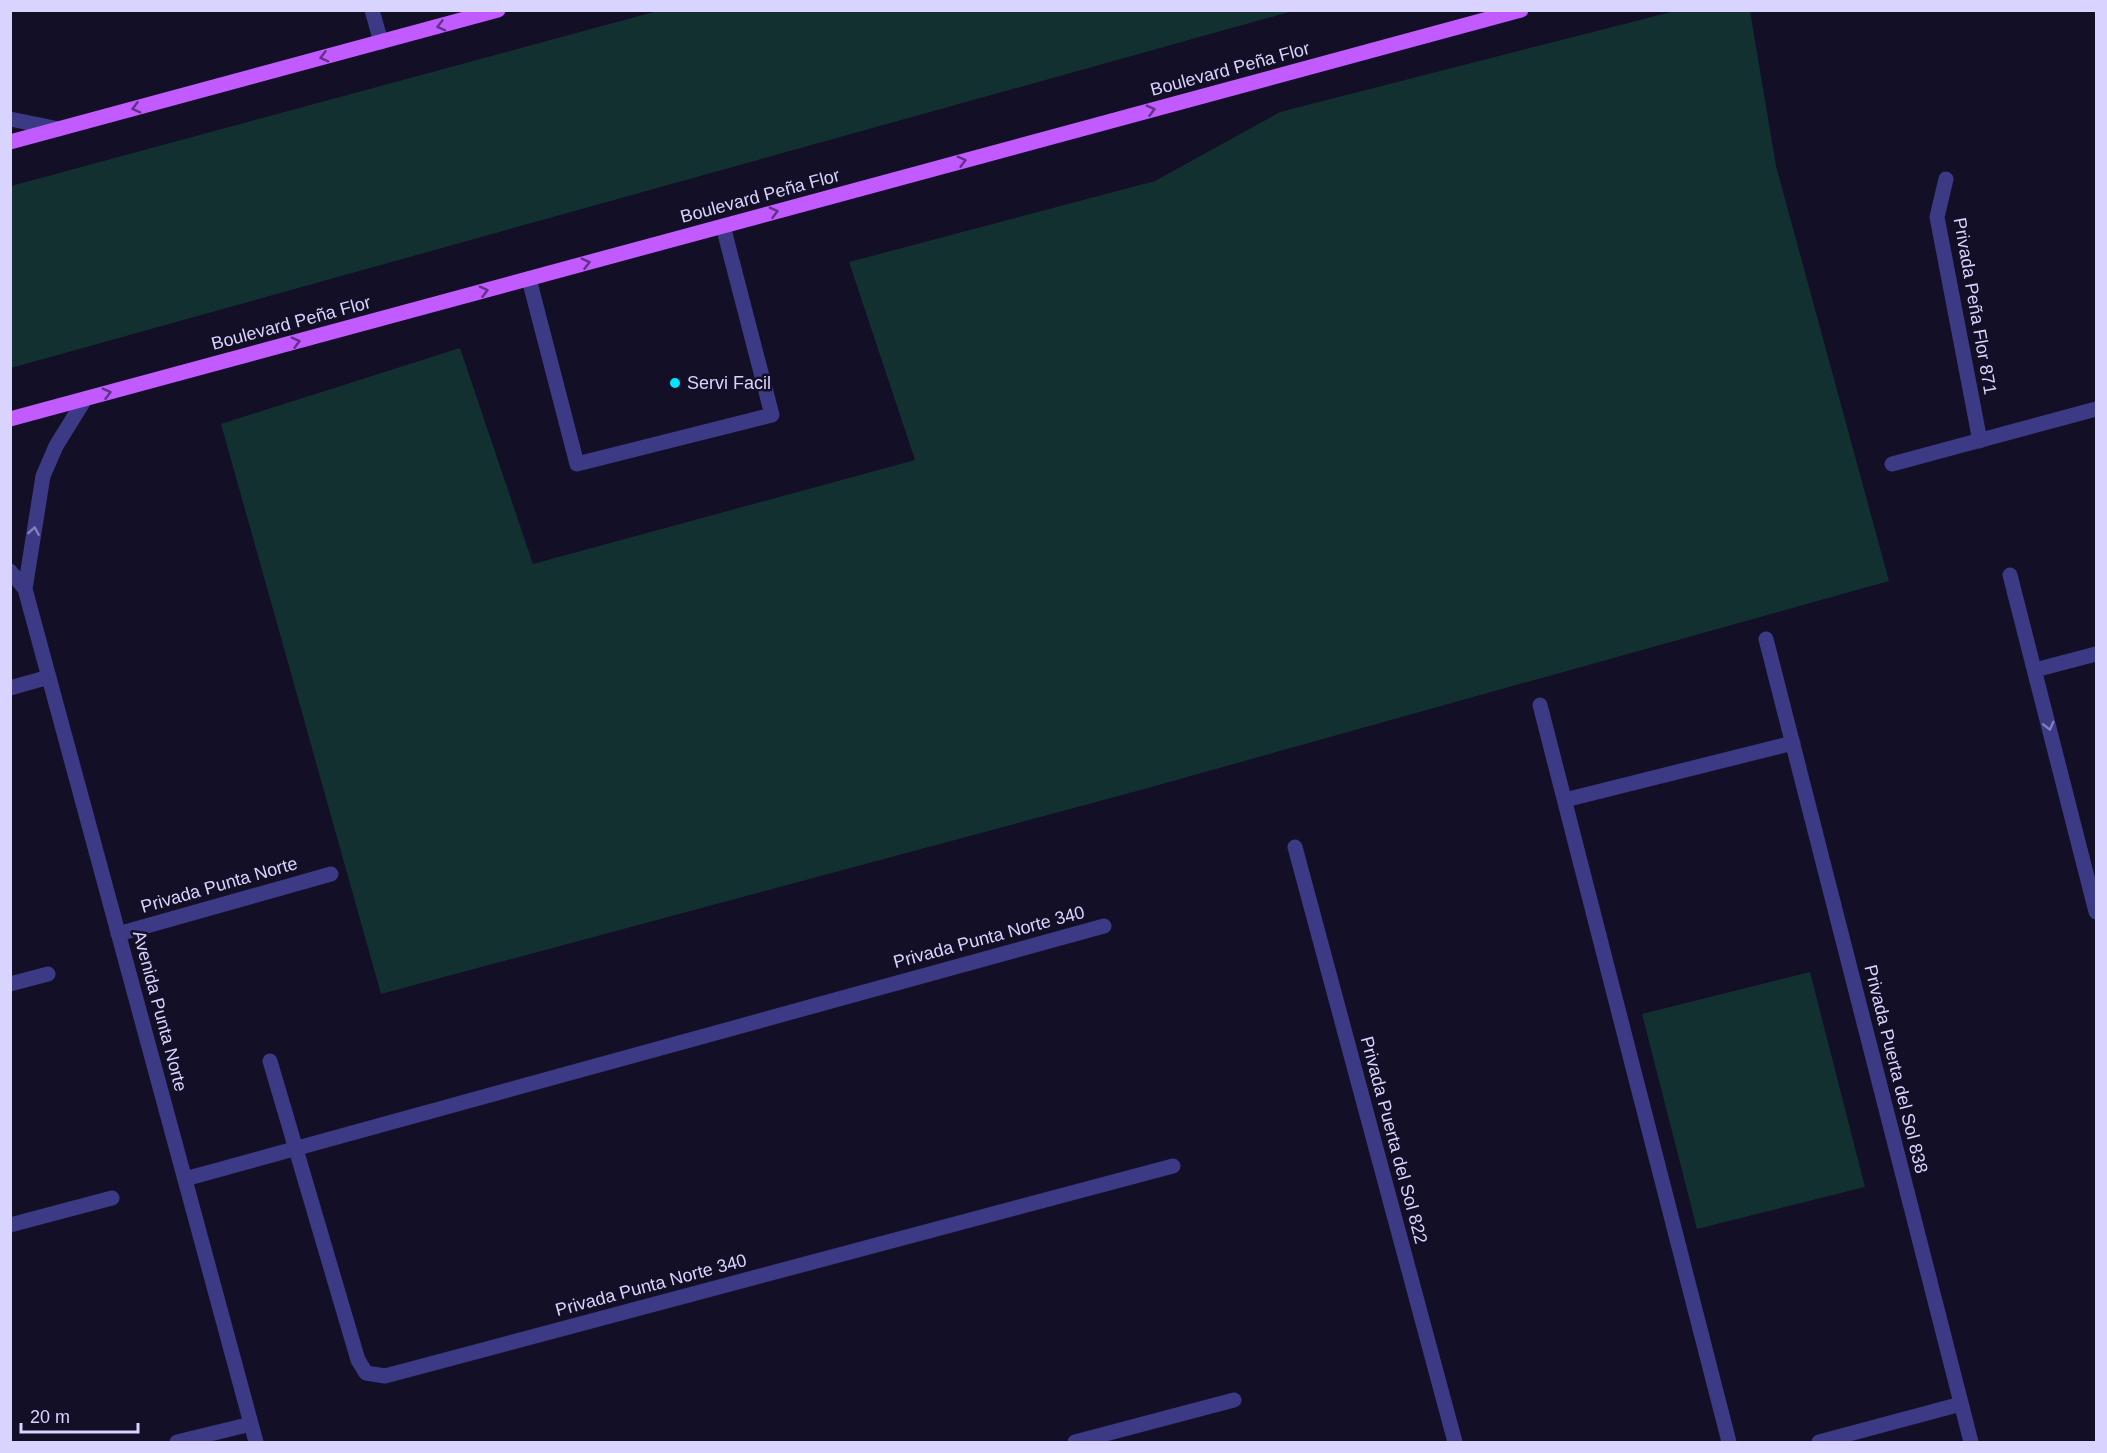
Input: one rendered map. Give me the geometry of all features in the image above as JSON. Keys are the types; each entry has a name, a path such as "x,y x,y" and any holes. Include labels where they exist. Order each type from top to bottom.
{"main road":[{"path":"10,142 498,10"},
{"name":"Boulevard Peña Flor","path":"10,419 1521,10"}],"street":[{"path":"372,10 381,42"},
{"path":"10,119 59,129"},
{"name":"Privada Peña Flor 871","path":"1946,179 1937,217 1980,441"},
{"path":"529,279 577,464 772,415 723,226"},
{"path":"25,589 43,476 56,446 85,399"},
{"path":"1892,464 2097,409"},
{"path":"10,571 25,589"},
{"path":"2010,575 2097,912"},
{"name":"Avenida Punta Norte","path":"25,589 256,1443"},
{"name":"Privada Puerta del Sol 838","path":"1766,639 1971,1443"},
{"path":"2034,670 2097,654"},
{"path":"10,688 49,677"},
{"path":"1540,705 1729,1443"},
{"path":"1564,800 1793,743"},
{"name":"Privada Puerta del Sol 822","path":"1295,847 1455,1443"},
{"name":"Privada Punta Norte","path":"118,934 331,874"},
{"name":"Privada Punta Norte 340","path":"185,1179 1104,926"},
{"path":"10,984 48,974"},
{"name":"Privada Punta Norte 340","path":"270,1061 358,1360 366,1373 386,1376 1173,1166"},
{"path":"10,1225 112,1198"},
{"path":"1076,1443 1234,1400"},
{"path":"1819,1443 1961,1404"},
{"path":"177,1443 251,1424"}],"green space":[{"path":"661,10 1293,11 11,368 11,186"},
{"path":"1679,10 1750,11 1776,166 1889,581 1137,791 381,994 221,424 460,348 533,564 915,460 849,262 1155,181 1280,112"},
{"path":"1810,972 1865,1187 1697,1229 1642,1014"}],"place":[{"name":"Servi Facil","path":"675,383"}]}
